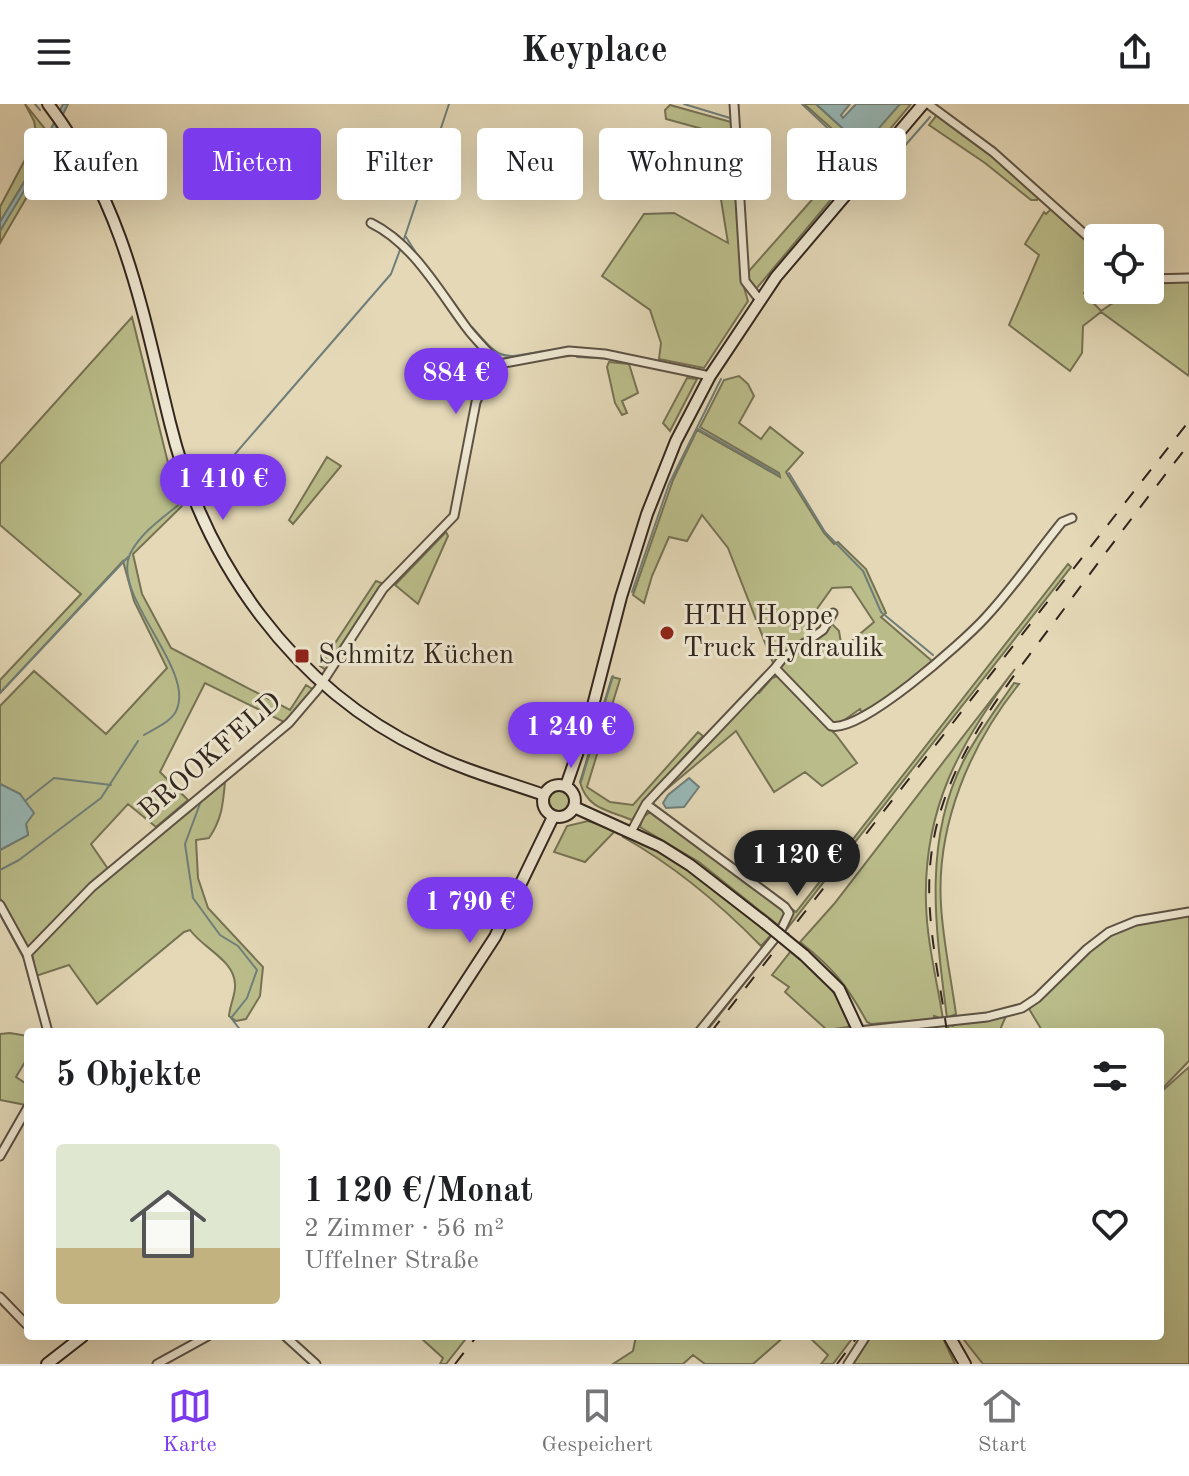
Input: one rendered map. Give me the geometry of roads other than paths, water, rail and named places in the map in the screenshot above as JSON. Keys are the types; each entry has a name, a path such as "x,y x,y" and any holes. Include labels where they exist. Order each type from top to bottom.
{"street":[{"path":"734,104 745,281 759,299"},
{"path":"566,786 590,717 621,597 647,514 676,441 710,376 759,299 803,243 926,104 993,152 1084,233"},
{"path":"51,107 95,177 117,227 139,291 171,428 192,495 222,561 261,619 322,682 377,724 422,750 468,770 544,795"},
{"path":"371,223 408,251 472,335 499,364 569,351 605,354 710,376"},
{"path":"1164,279 1189,278"},
{"name":"BROOKFELD","path":"27,954 92,887 289,723 322,682 383,589 454,516 476,402 488,376 499,364"},
{"path":"775,668 831,726 840,728 851,724 903,692 983,621 1062,522 1072,518"},
{"path":"631,832 646,804 782,659 823,630 833,613"},
{"path":"556,785 566,786 574,793 574,807 563,817 553,817 545,810 544,795 556,785"},
{"path":"646,804 789,913 780,932 702,1028"},
{"path":"574,807 631,832 690,865 765,923 839,989 858,1028"},
{"path":"436,1028 495,937 553,817"},
{"path":"0,905 27,954 47,1028"},
{"path":"886,1028 987,1017 1022,1008 1109,932 1136,921 1189,912"},
{"path":"0,1156 24,1114"},
{"path":"0,1297 24,1322"},
{"path":"47,1364 78,1340"},
{"path":"157,1364 201,1340"},
{"path":"289,1340 316,1364"},
{"path":"848,1364 863,1340"},
{"path":"951,1340 965,1364"}],"water":[{"path":"63,104 68,104 56,128 51,128"},
{"path":"816,104 850,104 841,115 843,118 856,104 900,104 879,128 842,128"},
{"path":"24,182 24,191 0,231 0,222"},
{"path":"689,778 699,787 684,807 666,808 663,803 668,795"},
{"path":"0,784 20,794 34,813 26,824 28,835 0,850"}],"waterway":[{"path":"35,104 40,110"},
{"path":"404,239 449,104"},
{"path":"684,104 730,118"},
{"path":"802,104 828,128"},
{"path":"906,144 930,117"},
{"path":"406,237 418,256"},
{"path":"198,490 216,476 391,274 400,250"},
{"path":"446,293 465,318"},
{"path":"472,327 496,352 503,355 544,351"},
{"path":"556,357 570,356"},
{"path":"577,357 614,359"},
{"path":"632,592 669,484 721,379"},
{"path":"697,428 779,475"},
{"path":"789,473 825,532 863,571 881,612 933,655"},
{"path":"144,735 175,714 179,692 174,673 141,610 127,571 130,554 140,539 182,502"},
{"path":"0,693 128,557"},
{"path":"1001,605 1025,576"},
{"path":"581,782 613,676"},
{"path":"0,870 19,860 101,798 138,741"},
{"path":"25,801 54,778 111,785"},
{"path":"201,801 185,844 193,898 220,935 238,946 257,970 247,998 231,1018 239,1028"},
{"path":"2,918 23,957"},
{"path":"25,963 36,1004"},
{"path":"37,1007 43,1028"}],"railway":[{"path":"714,1028 1189,421"},
{"path":"946,1028 933,944 929,879 938,822 949,788 963,756 1000,695 1189,444"},
{"path":"455,1364 474,1340"},
{"path":"837,1364 855,1340"}],"place":[{"name":"HTH Hoppe Truck Hydraulik","path":"667,633"},
{"name":"Schmitz Küchen","path":"302,656"}]}
